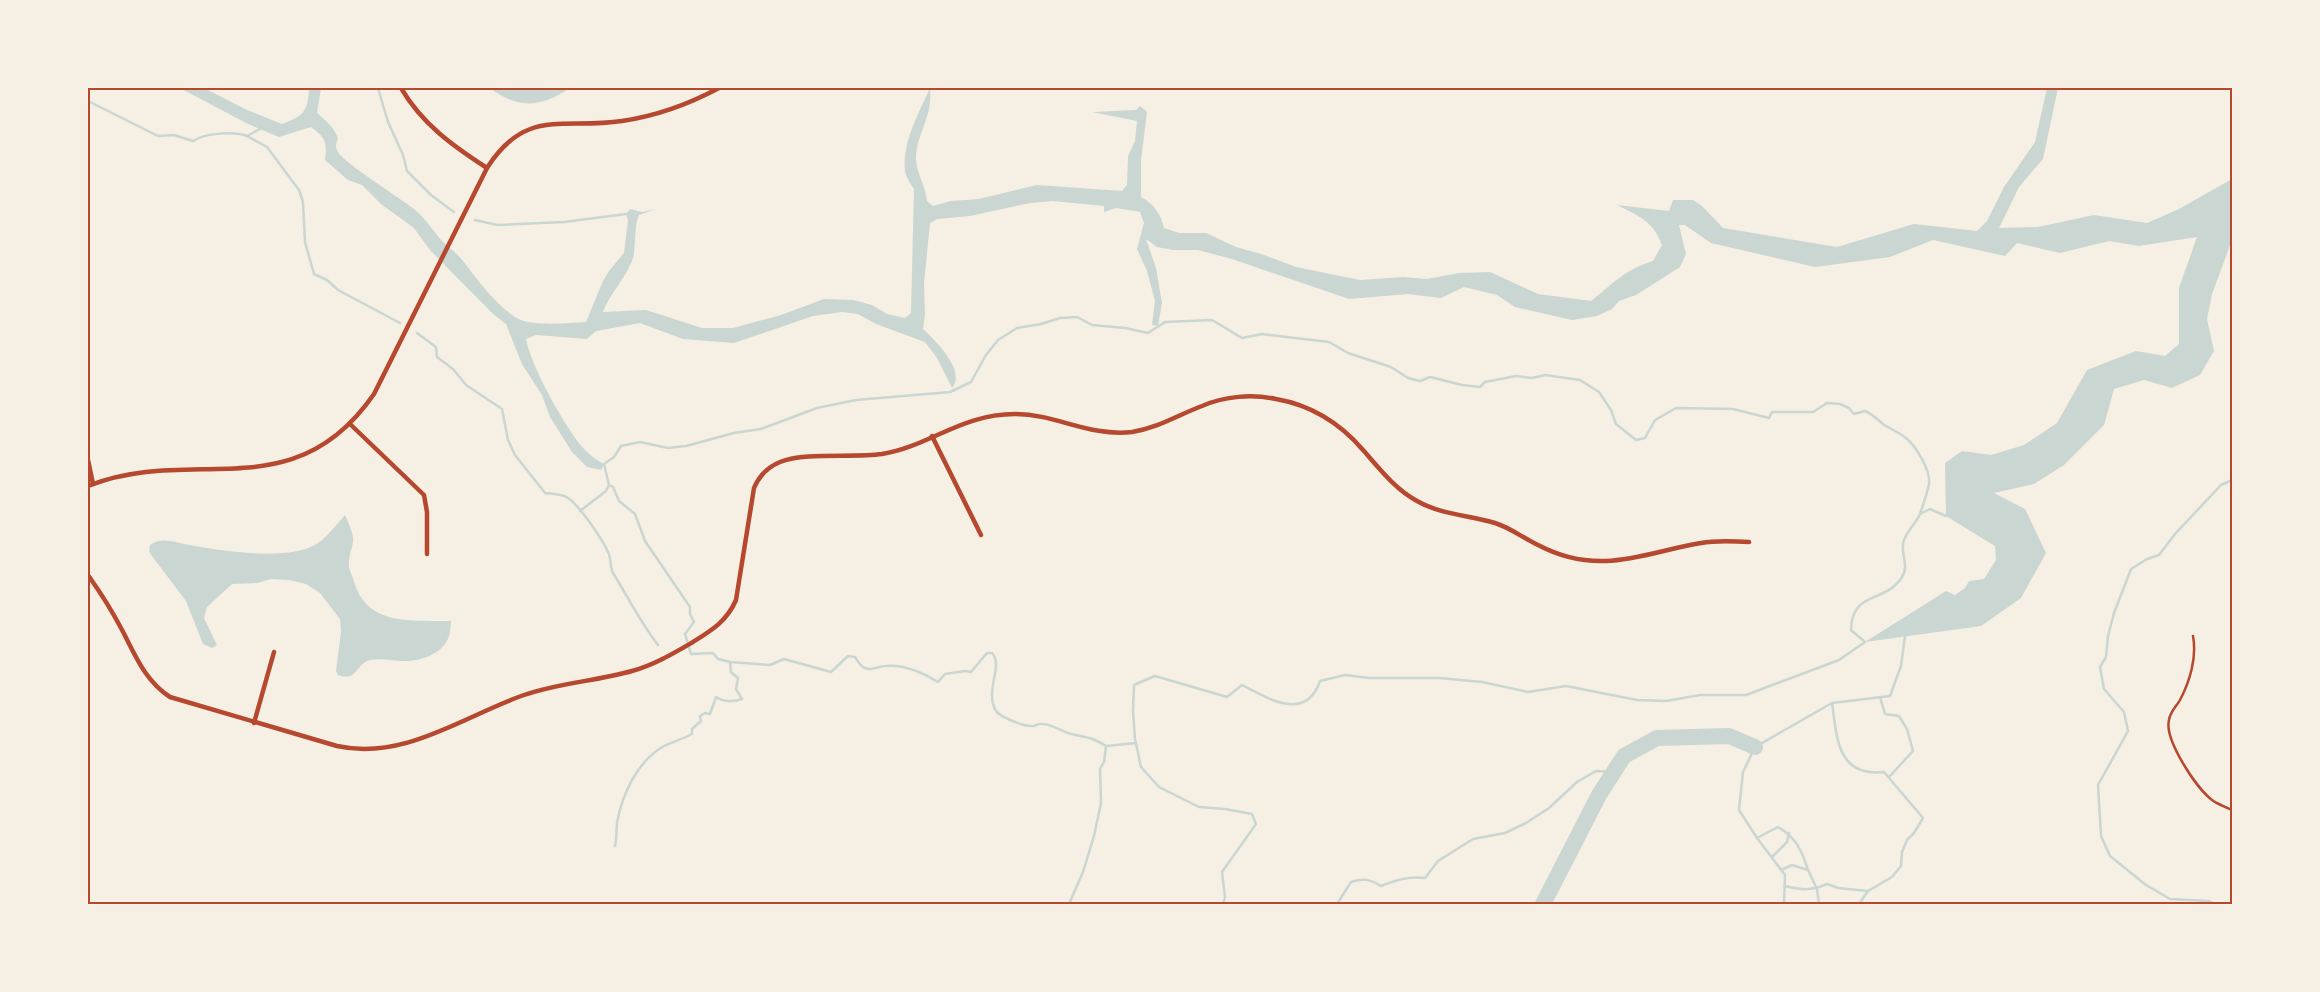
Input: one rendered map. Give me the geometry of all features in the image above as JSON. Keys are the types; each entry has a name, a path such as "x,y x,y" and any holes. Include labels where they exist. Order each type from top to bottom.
{"street":[{"path":"401,88 418,114 432,128 487,168"},
{"path":"88,460 90,485 118,477 148,472 254,468 278,464 317,448 350,424 374,394 487,168 506,144 533,127 558,123 592,123 638,118 687,103 718,88"},
{"path":"88,575 116,618 144,674 160,691 180,702 346,748 364,750 390,748 407,743 526,694 571,682 634,670 682,648 721,624 732,609 740,580 751,494 760,477 770,468 781,462 794,459 880,454 897,451 984,417 1017,414 1034,416 1098,432 1128,432 1157,426 1217,401 1261,396 1293,403 1322,415 1336,424 1362,449 1394,485 1419,502 1453,515 1498,524 1539,546 1571,557 1587,560 1620,560 1704,542 1749,542"},
{"path":"350,424 424,495 427,512 428,554"},
{"path":"932,436 982,535"},
{"path":"254,722 274,652"}],"lane":[{"path":"2193,636 2194,658 2180,700 2169,718 2167,728 2176,749 2198,784 2212,800 2232,810"}],"shaded area":[{"path":"180,88 204,88 247,110 282,124 303,112 306,107 309,88 321,88 317,113 329,124 336,134 338,138 336,149 342,157 418,212 441,240 461,258 489,294 505,310 521,320 535,323 586,322 603,281 624,253 628,221 626,214 630,209 642,212 656,209 639,215 632,261 603,312 646,310 702,328 733,328 781,315 824,299 853,300 872,305 887,314 905,318 911,313 914,189 905,171 906,149 912,128 930,88 929,107 917,147 916,162 927,201 933,206 951,201 979,199 1037,185 1122,191 1127,185 1128,156 1135,141 1137,121 1092,112 1136,110 1140,106 1147,112 1141,160 1141,197 1156,210 1164,228 1179,233 1206,233 1236,247 1296,267 1360,280 1403,277 1427,279 1459,273 1490,272 1538,294 1591,301 1627,273 1653,261 1662,245 1650,225 1639,216 1617,205 1669,211 1673,200 1693,200 1702,206 1723,228 1837,247 1914,224 1977,231 1987,221 2004,187 2035,142 2047,88 2058,88 2043,159 2019,187 1999,228 2038,227 2094,215 2147,223 2179,209 2232,179 2232,240 2212,294 2207,319 2214,351 2200,375 2172,388 2144,380 2114,389 2104,425 2064,465 2034,484 1994,493 2025,509 2046,553 2021,598 1981,626 1865,642 1946,591 1955,595 1965,588 1969,581 1984,579 1996,560 1995,546 1946,516 1945,463 1962,451 1991,455 2024,445 2057,423 2087,370 2136,351 2165,356 2179,344 2179,288 2197,237 2139,246 2109,241 2060,253 2017,243 2005,256 1933,240 1890,257 1815,267 1711,243 1685,225 1679,225 1686,254 1680,267 1636,295 1619,301 1612,309 1597,316 1572,320 1515,307 1497,295 1464,287 1441,298 1408,294 1349,299 1232,259 1198,250 1173,250 1157,247 1146,239 1156,268 1162,303 1158,326 1152,325 1155,301 1147,271 1137,249 1144,223 1140,212 1116,208 1104,212 1104,206 1053,201 1030,203 970,216 937,219 930,223 924,283 925,315 923,329 941,348 952,364 956,381 952,388 937,358 925,342 876,324 858,314 842,312 813,316 734,343 683,339 640,323 596,331 587,339 536,335 526,339 540,377 555,406 581,445 593,457 604,464 601,470 587,467 572,452 550,417 542,395 522,364 506,324 493,314 430,250 414,228 381,204 362,185 348,180 325,160 326,149 320,134 311,127 279,137 246,123"},
{"path":"490,88 570,88 540,102 520,103"},
{"path":"345,515 353,538 349,567 361,597 370,607 381,614 393,618 421,621 451,621 446,643 436,653 422,659 408,661 370,660 349,676 338,675 336,671 341,632 340,619 320,593 306,584 289,580 271,579 257,583 232,584 207,607 204,618 217,645 212,648 203,644 186,601 149,552 150,545 155,542 169,541 237,552 274,554 291,552 306,549 318,543"}],"waterway":[{"path":"378,88 388,122 403,155 407,171 431,195 454,212"},
{"path":"88,101 158,136 174,135 193,141 204,136 220,134 242,134 247,136 262,128"},
{"path":"247,136 267,147 299,190 303,202 305,242 314,274 327,280 338,290 400,323"},
{"path":"475,220 497,225 564,222 626,214"},
{"path":"1069,904 1083,872 1094,836 1101,803 1100,769 1104,762 1106,746 1092,739 1071,734 1049,725 1032,726 1023,724 998,713 993,703 992,695 996,665 992,653 987,653 971,672 945,674 938,682 920,672 899,666 866,668 855,657 848,656 831,672 784,659 770,665 730,662 718,659 713,653 691,654 685,634 694,622 690,614 690,607 645,541 635,514 619,501 613,487 609,485 604,464 614,457 621,446 640,442 668,448 686,446 734,433 761,429 817,408 856,400 950,392 971,382 986,355 998,340 1017,328 1041,324 1060,318 1077,317 1092,325 1125,328 1148,333 1165,322 1212,320 1242,338 1262,334 1329,342 1348,353 1391,367 1408,378 1420,381 1430,377 1462,385 1480,387 1485,382 1516,376 1532,378 1545,375 1580,380 1599,392 1611,410 1616,424 1636,440 1645,438 1655,420 1676,408 1733,409 1769,418 1772,412 1813,412 1827,403 1840,404 1849,408 1854,414 1865,411 1870,414 1906,438 1918,453 1928,472 1929,484 1927,492 1920,514 1904,540 1905,568 1902,577 1887,591 1863,603 1853,617 1851,630 1865,642 1839,660 1746,695 1700,695 1666,701 1637,700 1566,686 1528,692 1482,682 1439,678 1369,678 1345,675 1320,681 1314,694 1306,701 1286,704 1275,701 1242,685 1227,697 1155,676 1134,685 1135,739 1141,767 1159,787 1199,807 1252,814 1256,824 1222,872 1225,897 1223,904"},
{"path":"417,333 436,347 437,357 453,369 466,385 502,409 508,440 515,455 545,493 568,498 585,516 597,532 609,554 613,573 658,645"},
{"path":"2215,904 2208,901 2170,899 2146,885 2110,856 2101,836 2098,785 2128,731 2124,712 2104,689 2100,667 2106,657 2108,636 2114,613 2131,569 2147,559 2159,555 2175,534 2221,485 2232,480"},
{"path":"580,511 606,491 609,485"},
{"path":"1920,514 1930,509 1946,516"},
{"path":"1784,904 1785,875 1739,810 1743,772 1755,747 1832,703 1890,696 1901,666 1905,636"},
{"path":"615,846 619,812 632,780 646,760 664,746 692,734 692,729 701,721 700,716 705,713 710,714 716,697 729,701 742,699 736,689 738,678 731,672 730,662"},
{"path":"1880,697 1885,714 1899,716 1907,729 1913,751 1889,777"},
{"path":"1832,703 1838,742 1848,762 1868,772 1884,772 1923,818 1914,833 1907,840 1902,852 1901,866 1892,877 1868,891 1859,904"},
{"path":"1543,904 1599,795 1624,756 1657,738 1729,736 1755,747"},
{"path":"1106,746 1136,743"},
{"path":"1337,904 1351,882 1366,880 1381,886 1403,879 1425,878 1438,861 1473,839 1505,833 1526,823 1549,808 1577,782 1596,771 1614,772"},
{"path":"1757,838 1778,827 1794,840 1808,870"},
{"path":"1772,857 1787,842 1789,833"},
{"path":"1781,870 1792,865 1808,870 1817,889 1819,904"},
{"path":"1785,886 1806,889 1827,884 1838,888 1868,891"}]}
